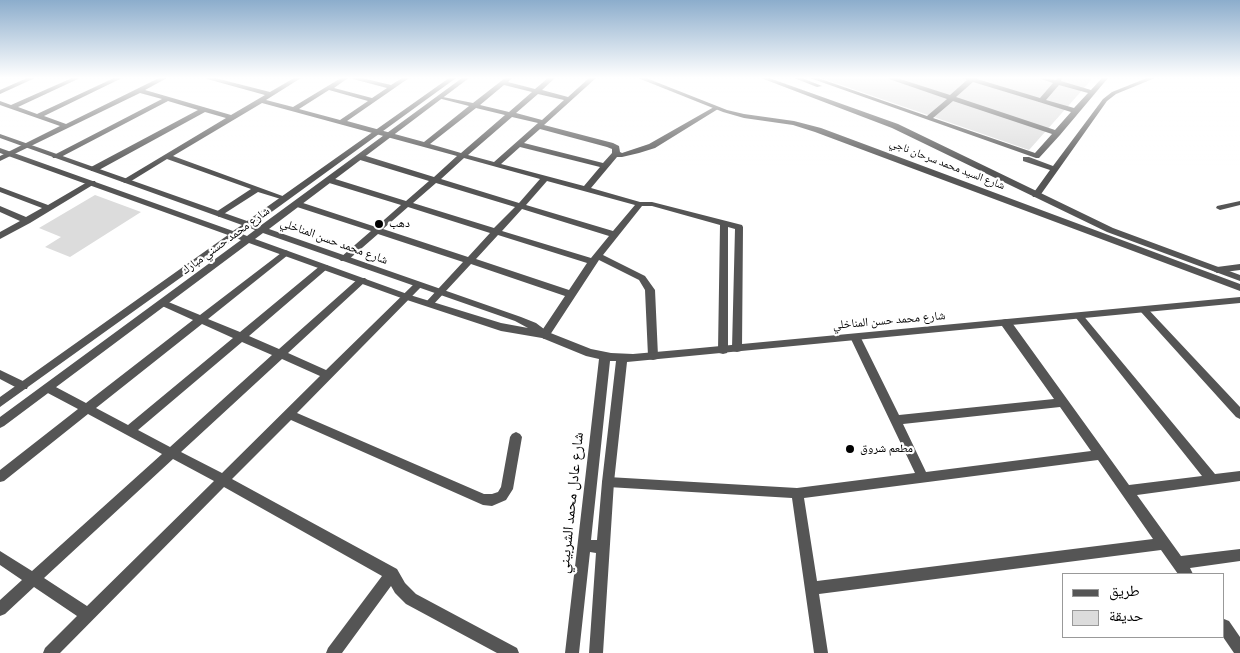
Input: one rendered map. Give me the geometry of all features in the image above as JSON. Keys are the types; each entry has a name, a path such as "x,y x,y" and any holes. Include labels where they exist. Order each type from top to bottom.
{"street":[{"path":"16,108 66,126"},
{"path":"38,116 54,108"},
{"path":"0,159 101,108"},
{"path":"56,156 149,108"},
{"path":"125,181 246,108"},
{"path":"341,122 360,108"},
{"name":"شارع محمد حسني مبارك","path":"0,403 408,108"},
{"name":"شارع محمد حسني مبارك","path":"0,423 425,108"},
{"path":"425,145 471,108"},
{"path":"485,108 510,114 616,148 615,154 586,189"},
{"path":"344,259 517,108"},
{"path":"496,164 558,108"},
{"path":"615,154 622,155 652,146 715,108"},
{"name":"شارع السيد محمد سرحان ناجي","path":"718,108 744,116 784,121 818,130 1240,288"},
{"name":"شارع السيد محمد سرحان ناجي","path":"847,108 895,126 1110,230 1240,278"},
{"path":"883,108 1055,169"},
{"path":"902,108 1036,156 1078,108"},
{"path":"929,118 939,108"},
{"path":"983,108 1057,133"},
{"path":"1067,108 1076,111"},
{"path":"1036,195 1099,108"},
{"path":"94,169 204,109 232,117"},
{"path":"294,109 640,204 652,204 739,227 737,348"},
{"name":"شارع محمد حسن المناخلي","path":"0,136 418,286 518,319 544,335"},
{"path":"520,144 605,166"},
{"name":"شارع محمد حسن المناخلي","path":"0,150 407,297 512,330 544,335 586,352 605,356 622,358 723,350 1240,300"},
{"path":"166,156 284,198"},
{"path":"360,157 616,235"},
{"path":"429,304 546,178"},
{"path":"329,180 496,232 596,259 642,278 650,290 653,356"},
{"path":"0,236 92,183"},
{"path":"0,189 48,208"},
{"path":"219,214 257,189"},
{"path":"1220,208 1240,203"},
{"path":"297,204 571,294"},
{"path":"544,335 596,259 640,204"},
{"path":"0,208 27,221"},
{"path":"1067,222 1072,213"},
{"path":"723,350 724,223"},
{"path":"0,477 285,253"},
{"path":"129,431 324,267"},
{"path":"1217,270 1240,267"},
{"path":"0,609 362,280"},
{"path":"724,280 738,281"},
{"path":"50,653 418,286"},
{"path":"163,303 328,375"},
{"path":"1144,310 1240,414"},
{"path":"1079,316 1213,480"},
{"path":"1006,323 1182,569 1240,555"},
{"path":"855,337 923,477"},
{"name":"شارع عادل محمد الشربيني","path":"572,653 605,356"},
{"path":"596,653 608,482 622,358"},
{"path":"0,374 23,386"},
{"path":"48,388 223,480 392,574 411,599 512,653"},
{"path":"895,420 1063,402"},
{"path":"289,414 483,498 492,500 502,496 507,488 516,437"},
{"path":"608,482 797,493 1101,456"},
{"path":"1127,491 1240,476"},
{"path":"797,493 821,653"},
{"path":"811,588 1164,544"},
{"path":"584,546 604,547"},
{"path":"0,557 88,615"},
{"path":"333,653 392,574"},
{"path":"1225,627 1240,649"}],"green space":[{"path":"909,108 1066,108 1029,150"},
{"path":"95,195 141,212 70,257 45,247 61,237 39,228"}],"place":[{"name":"دهب","path":"379,224"},
{"name":"مطعم شروق","path":"850,449"}]}
